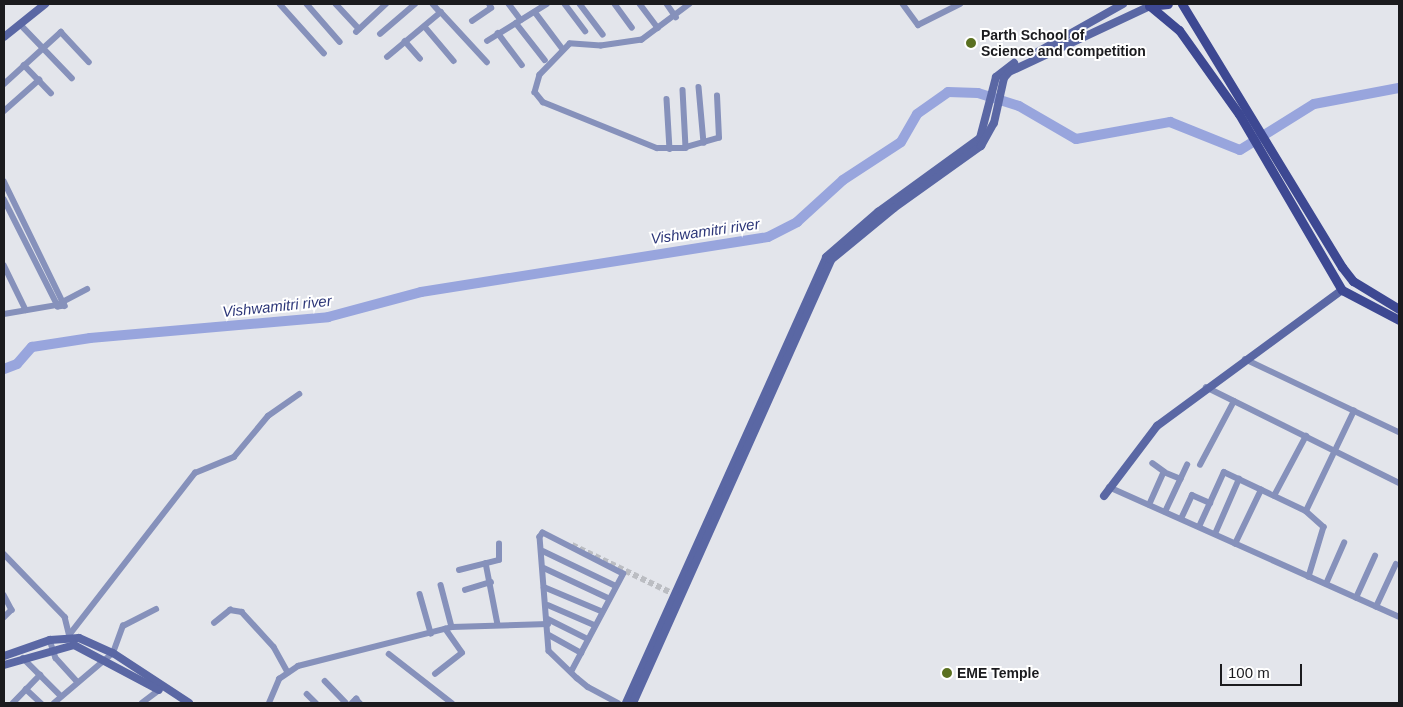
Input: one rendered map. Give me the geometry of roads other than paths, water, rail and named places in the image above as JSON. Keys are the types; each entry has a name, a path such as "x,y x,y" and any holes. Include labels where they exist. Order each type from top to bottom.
{"main road":[{"path":"35,11 40,4"},
{"path":"4,37 44,4"},
{"path":"633,703 831,260 907,198 975,151 990,125 1003,69 1098,22 1123,4"},
{"path":"1000,78 1124,15 1148,5 1168,4"},
{"path":"1182,4 1248,109 1277,169 1342,290 1399,320"},
{"path":"1148,5 1179,30 1353,281 1399,308"},
{"path":"626,703 826,257 878,212 976,142 990,125"},
{"path":"1104,496 1157,426 1244,358 1342,290 1352,292 1353,281"},
{"path":"4,656 50,640 70,636 110,656 189,703"},
{"path":"4,665 51,650 79,646 110,656 180,703"}],"street":[{"path":"280,4 324,53"},
{"path":"307,4 340,42"},
{"path":"346,4 338,6 358,31 386,4"},
{"path":"380,34 415,4"},
{"path":"433,4 487,62"},
{"path":"472,21 491,8 489,4"},
{"path":"509,4 545,60"},
{"path":"487,41 547,4"},
{"path":"565,4 585,31"},
{"path":"580,4 603,34"},
{"path":"615,4 632,27"},
{"path":"640,4 658,28"},
{"path":"667,4 676,17"},
{"path":"690,4 676,17 642,40 602,46 570,44 540,75 534,88 543,102 639,143 670,148 686,148 704,143 721,135 717,96"},
{"path":"903,4 918,25 960,4"},
{"path":"387,57 405,41 426,28 440,12"},
{"path":"534,12 562,48"},
{"path":"20,24 72,78"},
{"path":"426,28 454,61"},
{"path":"4,84 61,32 89,62"},
{"path":"498,34 522,65"},
{"path":"405,41 420,58"},
{"path":"24,65 51,93"},
{"path":"4,111 39,80"},
{"path":"699,87 704,143"},
{"path":"683,90 686,148"},
{"path":"667,99 670,148"},
{"path":"4,181 38,249 60,303"},
{"path":"4,200 60,303"},
{"path":"31,252 38,249"},
{"path":"4,265 26,310"},
{"path":"4,314 60,303 87,289"},
{"path":"1244,358 1399,432"},
{"path":"1206,387 1399,483"},
{"path":"70,636 195,473 234,457 268,416 299,394"},
{"path":"1200,465 1234,401"},
{"path":"1306,511 1354,411"},
{"path":"1274,496 1306,436"},
{"path":"1153,464 1164,472 1181,479"},
{"path":"1165,512 1187,465"},
{"path":"1150,505 1164,472"},
{"path":"1199,527 1224,472 1306,511 1324,527 1310,577"},
{"path":"1215,534 1239,479"},
{"path":"1109,487 1399,617"},
{"path":"1235,544 1261,490"},
{"path":"1181,519 1192,495 1210,503"},
{"path":"571,672 601,611 616,586 621,571 543,534 540,538 543,551 544,587 548,605 548,651 571,672 618,703"},
{"path":"1326,584 1344,543"},
{"path":"459,570 501,559 499,544"},
{"path":"543,551 616,586"},
{"path":"4,554 65,617 70,636"},
{"path":"1356,598 1375,556"},
{"path":"486,563 498,625"},
{"path":"1376,607 1396,564"},
{"path":"544,568 608,598"},
{"path":"465,590 491,582"},
{"path":"442,585 452,628"},
{"path":"544,587 601,611"},
{"path":"420,594 431,633"},
{"path":"4,595 12,610 4,618"},
{"path":"548,605 594,625"},
{"path":"54,703 77,681 110,656 123,626 156,609"},
{"path":"214,623 230,610 242,612 274,647 288,672"},
{"path":"269,703 279,679 288,672 445,629 548,622 588,639"},
{"path":"435,674 462,653 445,629"},
{"path":"549,636 581,653"},
{"path":"50,640 51,650 77,681"},
{"path":"389,654 452,703"},
{"path":"24,658 61,696"},
{"path":"12,703 40,675"},
{"path":"325,681 346,703"},
{"path":"26,689 41,703"},
{"path":"142,703 160,690"},
{"path":"307,694 316,703"},
{"path":"352,703 356,699 360,703"}],"waterway":[{"name":"Vishwamitri river","path":"4,369 17,364 32,347 90,338 328,317 421,292 768,237 797,222 843,180 901,142 917,114 948,92 978,93 1019,106 1076,139 1170,122 1240,150 1314,104 1399,88"}],"tunnel":[{"path":"572,545 674,594"}],"place":[{"name":"Parth School of Science and competition","path":"971,43"},
{"name":"EME Temple","path":"947,673"}]}
